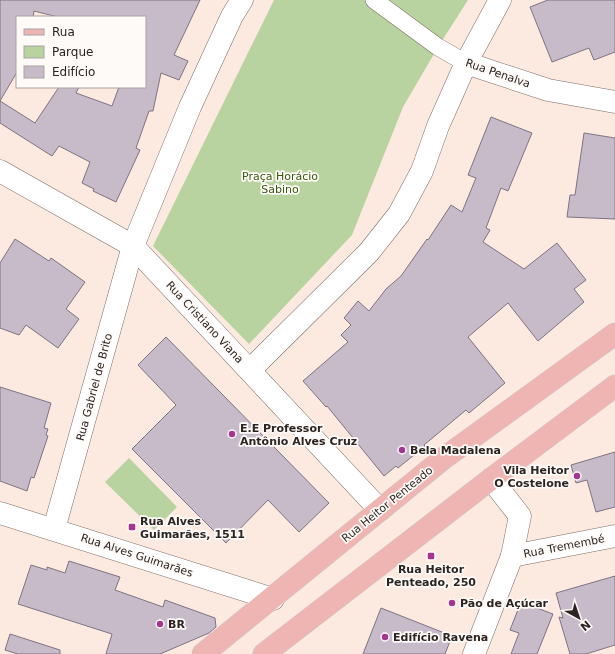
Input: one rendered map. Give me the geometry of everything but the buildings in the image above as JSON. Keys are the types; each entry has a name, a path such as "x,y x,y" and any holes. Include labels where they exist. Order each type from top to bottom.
{"main road":[{"name":"Rua Heitor Penteado","path":"204,654 444,458 615,334"},
{"path":"264,654 491,478 615,386"}],"street":[{"path":"133,246 190,107 232,16 242,0"},
{"name":"Rua Penalva","path":"374,0 438,47 466,63 548,90 615,102"},
{"path":"250,370 369,252 399,214 422,171 438,126 466,63 500,0"},
{"name":"Rua Cristiano Viana","path":"0,171 133,246 380,510"},
{"name":"Rua Gabriel de Brito","path":"54,529 133,246"},
{"path":"474,654 512,556 520,516 491,478"},
{"name":"Rua Alves Guimarães","path":"0,512 273,599"},
{"name":"Rua Tremembé","path":"512,556 615,536"}],"green space":[{"name":"Praça Horácio Sabino","path":"274,0 468,0 438,47 403,107 352,235 249,344 153,246"},
{"path":"129,458 177,507 154,530 105,482"}],"place":[{"name":"E.E Professor Antônio Alves Cruz","path":"232,434"},
{"name":"Bela Madalena","path":"402,450"},
{"name":"Vila Heitor O Costelone","path":"577,476"},
{"name":"Rua Alves Guimarães, 1511","path":"132,527"},
{"name":"Rua Heitor Penteado, 250","path":"431,556"},
{"name":"Pão de Açúcar","path":"452,603"},
{"name":"BR","path":"160,624"},
{"name":"Edifício Ravena","path":"385,637"}]}
